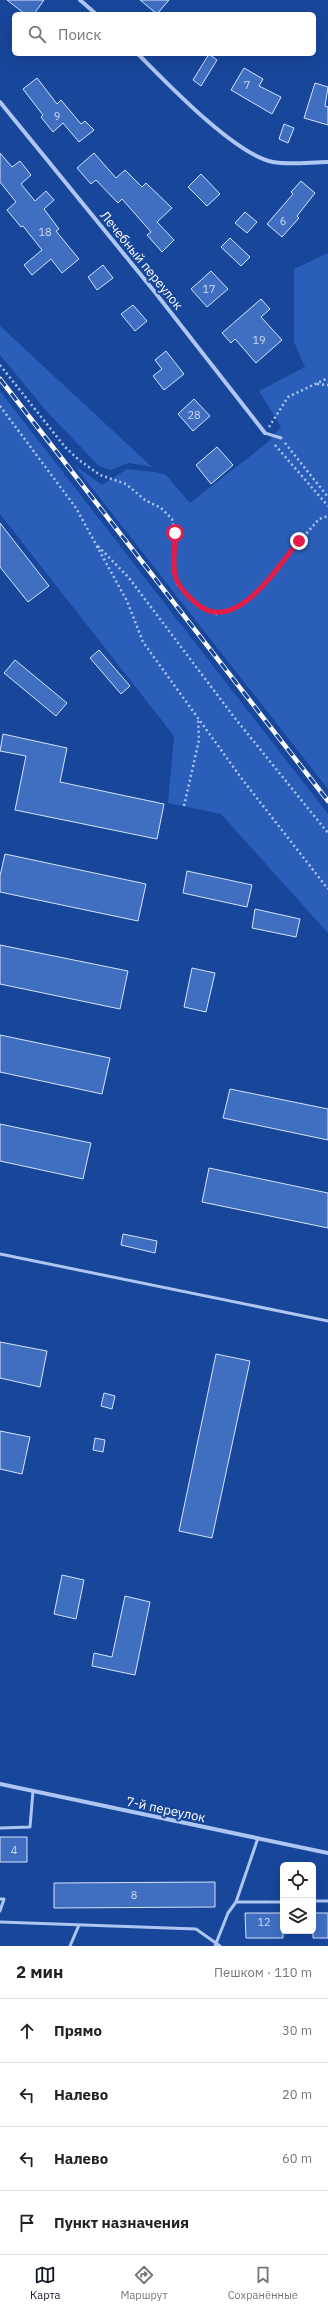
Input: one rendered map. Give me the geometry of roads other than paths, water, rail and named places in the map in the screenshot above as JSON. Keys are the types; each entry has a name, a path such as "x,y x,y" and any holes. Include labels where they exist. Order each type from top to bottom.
{"street":[{"path":"80,0 94,12"},
{"path":"140,56 179,96 240,146 256,156 273,162 328,162"},
{"name":"Лечебный переулок","path":"0,102 154,291 265,433"},
{"name":"7-й переулок","path":"0,1784 328,1853"}],"lane":[{"path":"265,433 281,438"},
{"path":"0,1254 328,1321"},
{"path":"0,1828 30,1827 33,1791"},
{"path":"216,1944 228,1913 236,1902 258,1838"},
{"path":"0,1899 4,1899 0,1911"},
{"path":"316,1902 328,1901"},
{"path":"236,1902 280,1902"},
{"path":"0,1922 196,1929 220,1946"},
{"path":"70,1946 79,1925"}],"railway":[{"path":"0,379 328,801"}]}
